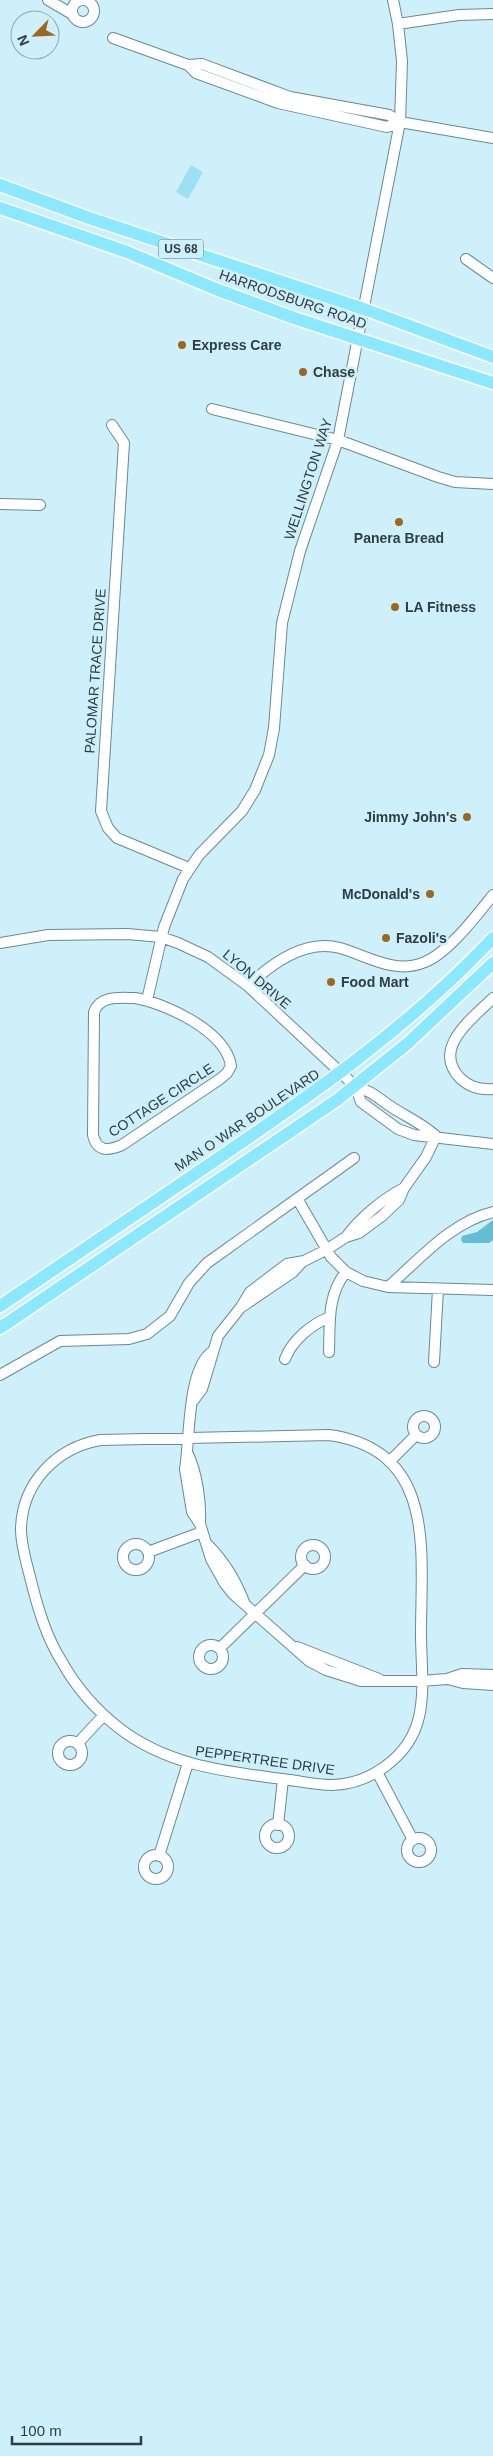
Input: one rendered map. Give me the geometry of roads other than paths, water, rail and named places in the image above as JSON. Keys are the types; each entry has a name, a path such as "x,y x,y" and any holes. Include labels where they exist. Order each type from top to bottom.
{"main road":[{"name":"HARRODSBURG ROAD","path":"0,185 89,218 364,309 493,357"},
{"name":"HARRODSBURG ROAD","path":"0,208 127,252 218,290 294,318 358,337 493,383"},
{"name":"MAN O WAR BOULEVARD","path":"0,1306 342,1073 427,1003 493,938"},
{"path":"0,1328 355,1086 432,1022 493,963"}],"street":[{"path":"48,0 72,14"},
{"name":"WELLINGTON WAY","path":"161,938 170,907 189,868 242,811 255,790 269,755 274,728 282,623 300,551 338,440 400,122 402,61 393,0"},
{"path":"398,24 459,16 493,14"},
{"path":"112,38 188,65 202,64 290,97 389,115 400,122 493,138"},
{"path":"466,259 493,278"},
{"path":"212,409 338,440 455,482 493,484"},
{"name":"PALOMAR TRACE DRIVE","path":"112,425 124,443 101,811 108,828 117,838 189,868"},
{"path":"0,504 40,505"},
{"path":"248,986 266,969 288,955 321,947 338,948 395,967 418,965 442,951 493,895"},
{"name":"LYON DRIVE","path":"0,942 31,937 76,934 127,934 161,938 208,957 248,986 355,1086 361,1102 398,1129 414,1135 493,1144"},
{"path":"147,1000 161,938"},
{"path":"493,998 458,1033 453,1042 451,1058 457,1074 462,1080 475,1087 493,1089"},
{"name":"COTTAGE CIRCLE","path":"108,999 147,1000 172,1010 198,1025 224,1048 231,1066 227,1074 122,1145 112,1149 102,1149 96,1144 93,1135 94,1012 100,1002 108,999"},
{"name":"LYON DRIVE","path":"355,1086 372,1092 390,1106 418,1121 436,1136"},
{"path":"436,1136 426,1157 404,1188 393,1194 354,1226 346,1236 326,1250 304,1260 287,1264 250,1292 242,1307 218,1336 202,1389 194,1401 188,1453 194,1467 201,1528 207,1544 219,1556 239,1589 244,1602 254,1613 296,1647 380,1680 421,1681 447,1679 462,1674 493,1675"},
{"path":"0,1375 60,1341 130,1339 147,1334 170,1316 189,1283 207,1263 298,1200 354,1158"},
{"path":"298,1200 326,1250 346,1272 362,1281 388,1287 493,1290"},
{"path":"388,1287 455,1229 471,1218 493,1212"},
{"path":"329,1352 330,1317 334,1289 346,1272"},
{"path":"434,1362 438,1289"},
{"path":"285,1359 293,1344 316,1323 330,1317"},
{"name":"PEPPERTREE DRIVE","path":"329,1435 359,1442 390,1461 412,1494 420,1530 422,1702 414,1732 397,1756 377,1772 354,1781 331,1785 215,1770 188,1763 135,1739 104,1715 74,1681 58,1656 44,1627 22,1542 21,1529 25,1504 33,1485 44,1470 64,1453 88,1442 109,1439 189,1438 329,1435"},
{"path":"390,1461 416,1435"},
{"path":"148,1552 201,1528"},
{"path":"220,1648 304,1565"},
{"path":"447,1679 464,1683 493,1685"},
{"path":"78,1743 104,1715"},
{"path":"159,1856 188,1763"},
{"path":"377,1772 413,1840"},
{"path":"278,1824 283,1779"}],"place":[{"name":"Express Care","path":"182,345"},
{"name":"Chase","path":"303,372"},
{"name":"Panera Bread","path":"399,522"},
{"name":"LA Fitness","path":"395,607"},
{"name":"Jimmy John's","path":"467,817"},
{"name":"McDonald's","path":"430,894"},
{"name":"Fazoli's","path":"386,938"},
{"name":"Food Mart","path":"331,982"}]}
